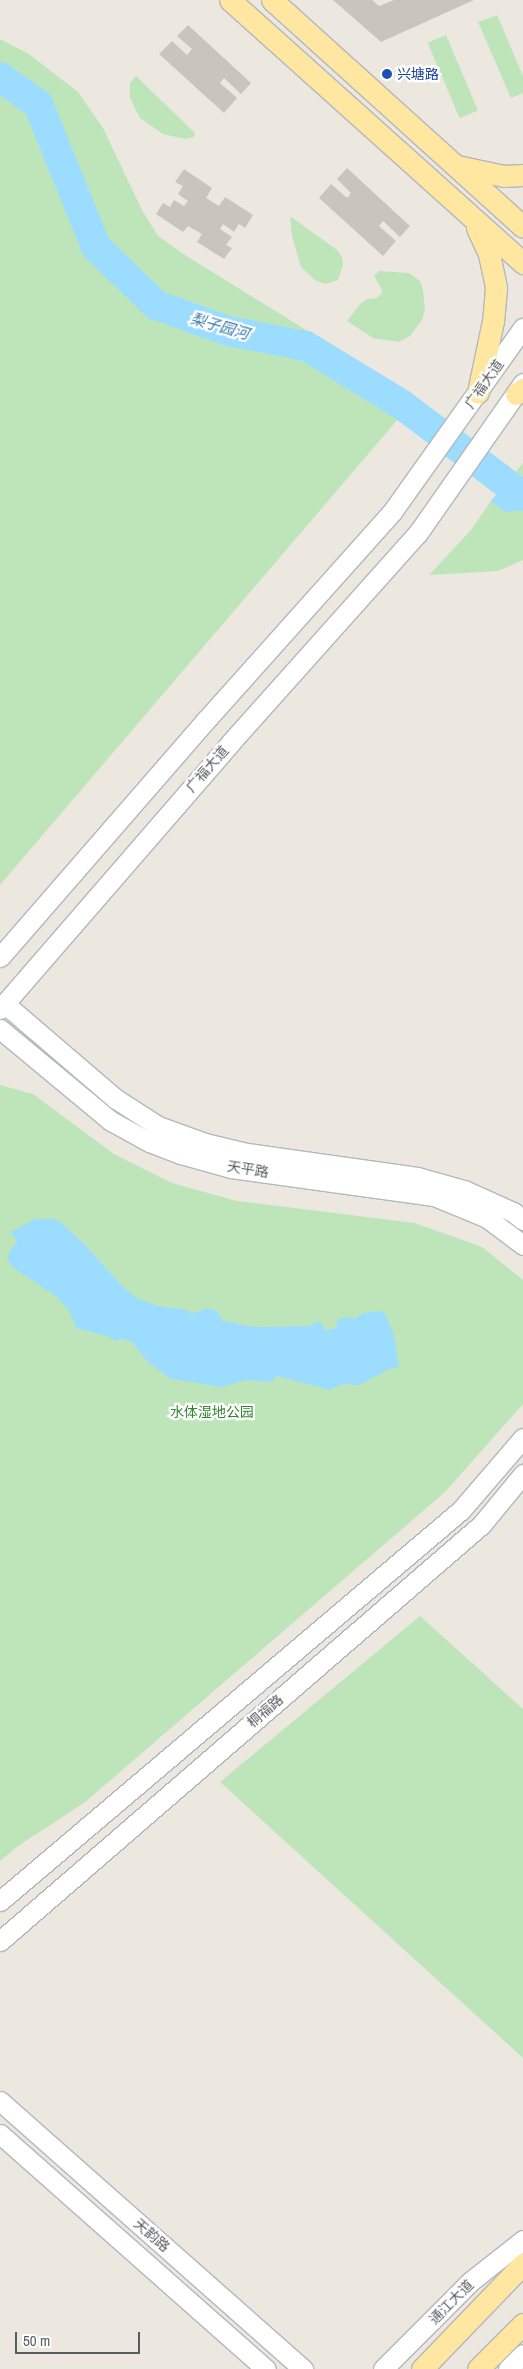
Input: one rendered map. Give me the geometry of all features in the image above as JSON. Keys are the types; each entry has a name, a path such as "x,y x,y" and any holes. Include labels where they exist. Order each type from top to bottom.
{"main road":[{"path":"230,0 523,263"},
{"path":"272,0 523,227"},
{"path":"456,166 504,176 523,175"},
{"path":"474,221 489,254 496,288 494,320 478,392"},
{"name":"通江大道","path":"422,2369 523,2264"},
{"path":"478,2369 523,2324"}],"street":[{"name":"广福大道","path":"0,956 206,720 392,512 523,328"},
{"name":"广福大道","path":"2,1007 231,742 418,533 521,389"},
{"name":"天平路","path":"2,1007 116,1098 158,1126 205,1143 247,1153 417,1177 464,1190 513,1212 523,1220"},
{"name":"天平路","path":"0,1029 111,1121 149,1142 181,1154 231,1168 434,1196 487,1218 523,1245"},
{"name":"桐福路","path":"0,1901 462,1510 523,1438"},
{"name":"桐福路","path":"0,1941 482,1524 523,1474"},
{"name":"天韵路","path":"0,2101 304,2369"},
{"name":"天韵路","path":"0,2134 266,2369"},
{"name":"通江大道","path":"383,2369 471,2281 523,2240"},
{"path":"508,2369 523,2354"}],"green space":[{"path":"497,15 523,76 523,93 511,98 478,22"},
{"path":"446,35 478,110 460,118 428,43"},
{"path":"0,39 29,54 78,92 103,128 142,210 158,236 185,255 416,398 0,885"},
{"path":"136,76 195,133 194,137 185,139 163,134 140,118 130,98 130,83"},
{"path":"290,216 337,250 342,257 343,265 338,280 325,284 315,280 301,267 292,236"},
{"path":"379,271 409,273 420,281 423,290 425,310 422,320 410,336 399,342 373,338 347,321 361,303 367,299 377,298 382,293 374,276"},
{"path":"523,463 523,560 498,571 429,575 471,530 491,501"},
{"name":"水体湿地公园","path":"0,1085 33,1094 114,1154 172,1183 237,1201 415,1223 482,1247 523,1280 523,1404 445,1492 84,1803 18,1846 0,1861"},
{"path":"420,1616 523,1709 523,2058 220,1782"}],"water":[{"path":"511,476 523,486 523,510 505,512 491,501"},
{"path":"36,1219 57,1219 85,1245 124,1288 137,1298 158,1306 188,1310 191,1314 207,1308 217,1311 223,1321 255,1327 309,1326 319,1321 326,1330 334,1329 337,1325 337,1320 348,1317 354,1319 363,1313 384,1311 394,1335 399,1367 389,1369 359,1385 343,1384 329,1390 277,1376 272,1382 247,1380 222,1387 171,1379 148,1362 133,1343 122,1338 116,1341 107,1336 76,1328 70,1312 56,1296 12,1267 7,1257 17,1241 10,1232"}],"building":[{"path":"333,0 372,0 379,6 394,0 474,0 381,42"},
{"path":"188,25 251,83 241,94 224,78 220,83 237,98 224,113 159,54 172,41 187,55 192,49 177,36"},
{"path":"347,168 410,226 400,237 383,221 379,226 396,241 383,256 319,198 331,184 347,198 351,193 337,179"},
{"path":"184,169 212,188 206,198 219,206 225,197 253,215 245,228 239,224 234,232 223,224 220,229 232,237 226,245 232,248 224,259 197,242 202,234 188,226 183,232 156,214 163,203 170,207 174,200 184,206 188,201 178,194 183,186 175,182"}],"waterway":[{"name":"梨子园河","path":"0,77 38,104 96,247 156,305 228,331 306,346 401,404 523,496"}],"place":[{"name":"兴塘路","path":"387,74"}]}
